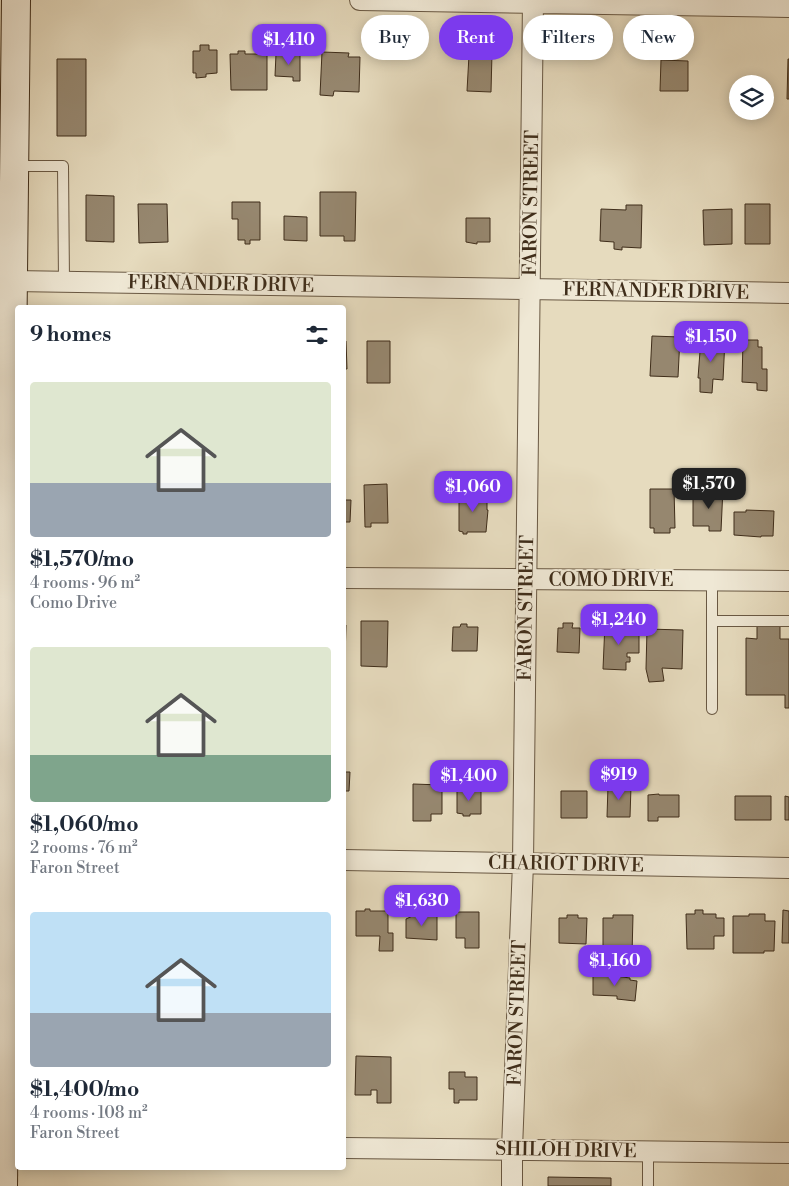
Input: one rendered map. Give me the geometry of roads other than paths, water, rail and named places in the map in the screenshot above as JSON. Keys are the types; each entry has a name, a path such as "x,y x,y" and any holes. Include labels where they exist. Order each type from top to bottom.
{"street":[{"path":"3,1186 10,1145 12,854 4,709 4,648 5,603 13,575 5,477 13,281 16,0"},
{"path":"360,0 533,1 789,7"},
{"name":"FARON STREET","path":"512,1186 523,863 533,1"},
{"name":"FERNANDER DRIVE","path":"13,281 789,293"},
{"name":"COMO DRIVE","path":"346,578 789,581"},
{"name":"CHARIOT DRIVE","path":"346,860 789,868"},
{"name":"SHILOH DRIVE","path":"346,1148 789,1153"}],"lane":[{"path":"14,166 63,166 64,282"},
{"path":"712,580 712,709"},
{"path":"712,621 789,621"},
{"path":"648,1151 648,1186"}]}
